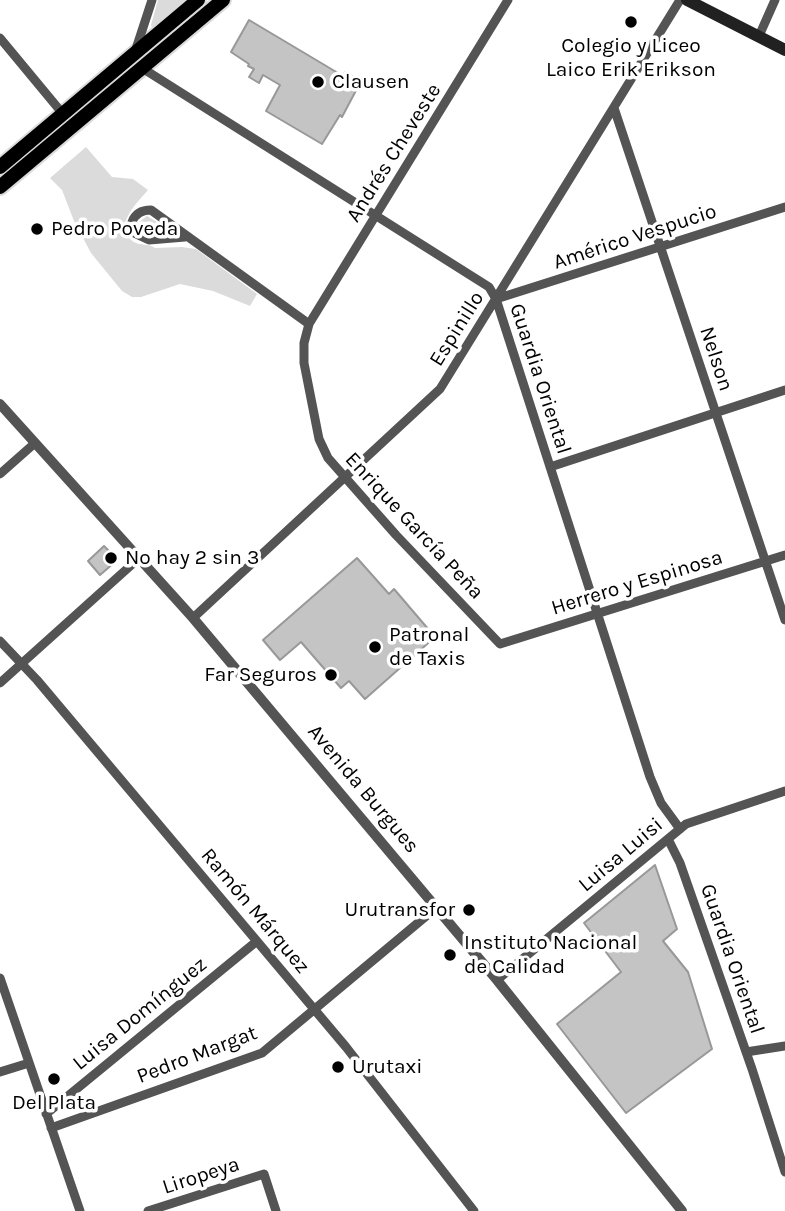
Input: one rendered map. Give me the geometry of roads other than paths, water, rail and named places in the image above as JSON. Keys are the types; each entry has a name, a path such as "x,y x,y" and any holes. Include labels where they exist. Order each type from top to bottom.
{"main road":[{"path":"0,167 197,0"},
{"path":"0,187 223,0"},
{"path":"687,0 785,50"}],"street":[{"path":"135,54 152,0"},
{"name":"Andrés Cheveste","path":"309,324 509,0"},
{"name":"Espinillo","path":"193,618 440,389 680,0"},
{"path":"759,36 775,0"},
{"path":"0,38 63,114"},
{"name":"Guardia Oriental","path":"142,68 489,287 496,299 650,777 661,803 680,829"},
{"name":"Nelson","path":"614,108 785,620"},
{"name":"Américo Vespucio","path":"496,299 785,207"},
{"path":"185,237 149,240 134,233 132,222 136,214 151,210 309,324"},
{"name":"Enrique García Peña","path":"309,324 304,342 304,363 316,427 328,458 500,644"},
{"path":"550,467 785,390"},
{"name":"Avenida Burgues","path":"0,404 193,618 437,907 682,1211"},
{"path":"0,474 35,443"},
{"name":"Herrero y Espinosa","path":"500,644 785,555"},
{"path":"0,683 138,559"},
{"name":"Ramón Márquez","path":"0,641 314,1009 377,1085 474,1211"},
{"name":"Luisa Luisi","path":"497,980 680,829 693,821 785,791"},
{"name":"Guardia Oriental","path":"668,839 680,863 785,1172"},
{"name":"Pedro Margat","path":"51,1128 262,1054 437,907"},
{"name":"Luisa Domínguez","path":"46,1114 257,941"},
{"path":"0,978 80,1211"},
{"path":"746,1052 785,1046"},
{"path":"0,1072 29,1063"},
{"name":"Liropeya","path":"148,1211 264,1174 276,1211"}],"place":[{"name":"Colegio y Liceo Laico Erik Erikson","path":"631,22"},
{"name":"Clausen","path":"318,82"},
{"name":"Pedro Poveda","path":"37,229"},
{"name":"No hay 2 sin 3","path":"111,558"},
{"name":"Patronal de Taxis","path":"375,647"},
{"name":"Far Seguros","path":"331,675"},
{"name":"Urutransfor","path":"469,910"},
{"name":"Instituto Nacional de Calidad","path":"450,955"},
{"name":"Urutaxi","path":"338,1067"},
{"name":"Del Plata","path":"54,1079"}]}
